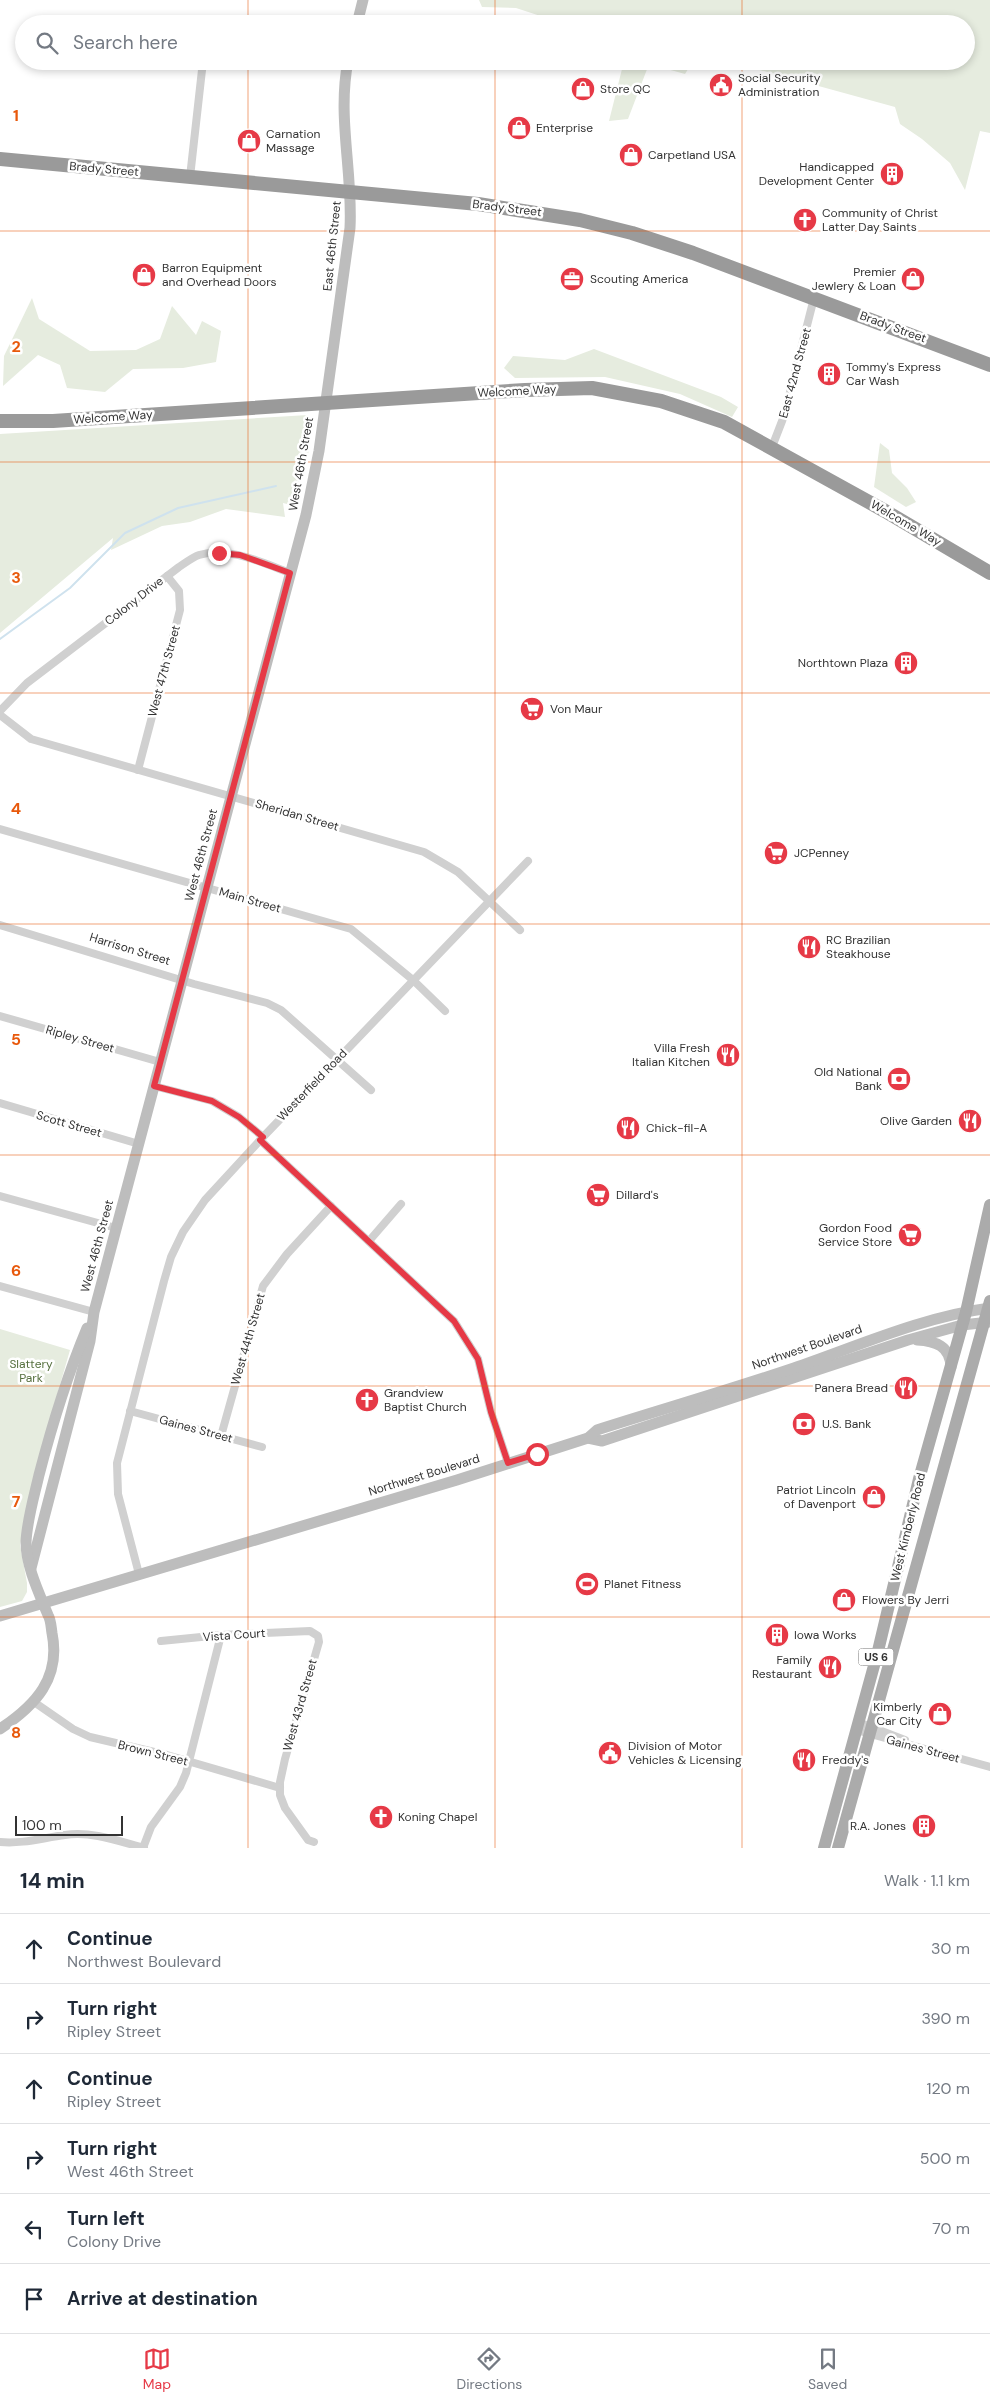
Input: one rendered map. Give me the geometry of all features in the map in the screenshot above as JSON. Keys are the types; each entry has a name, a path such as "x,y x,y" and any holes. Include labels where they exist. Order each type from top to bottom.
{"highway":[{"name":"Brady Street","path":"0,159 505,207 599,224 680,249 990,365"},
{"name":"Welcome Way","path":"0,421 53,421 526,390 592,388 636,395 688,409 724,422 772,447 990,573"}],"main road":[{"name":"West Kimberly Road","path":"824,1848 878,1651 919,1479 966,1312 990,1205"},
{"name":"West Kimberly Road","path":"838,1848 990,1306"}],"street":[{"path":"359,15 363,0"},
{"path":"190,176 202,70"},
{"name":"East 46th Street","path":"326,403 350,228 350,193 344,118 347,70"},
{"name":"East 42nd Street","path":"772,447 784,416 814,298"},
{"name":"West 46th Street","path":"0,1728 34,1702 47,1684 54,1665 49,1616 42,1603 32,1568 90,1341 94,1312 313,482 326,403"},
{"name":"Colony Drive","path":"0,711 27,683 167,576 199,555 219,553 240,555 290,573"},
{"name":"West 47th Street","path":"138,770 180,610 179,591 167,576"},
{"name":"Sheridan Street","path":"0,715 31,739 424,852 458,872 520,930"},
{"name":"Main Street","path":"0,829 351,930 413,980 445,1011"},
{"name":"Westerfield Road","path":"138,1574 118,1494 117,1462 171,1257 183,1232 205,1200 261,1138 528,861"},
{"name":"Harrison Street","path":"0,925 267,1003 281,1010 371,1090"},
{"name":"Ripley Street","path":"0,1016 160,1062"},
{"path":"154,1086 212,1101 239,1117 331,1206 445,1310 472,1346 478,1359 491,1412 508,1463"},
{"name":"Scott Street","path":"0,1103 139,1144"},
{"path":"0,1196 116,1228"},
{"path":"369,1241 401,1204"},
{"name":"West 44th Street","path":"221,1436 263,1286 287,1254 331,1206"},
{"path":"0,1286 94,1312"},
{"path":"966,1312 990,1306"},
{"name":"Northwest Boulevard","path":"0,1616 457,1480 588,1438 597,1430 796,1367 899,1331 966,1312"},
{"path":"962,1325 987,1322"},
{"name":"Northwest Boulevard","path":"588,1438 602,1441 774,1383 908,1340 962,1325"},
{"path":"908,1340 939,1344 949,1357 951,1367"},
{"name":"Gaines Street","path":"130,1411 262,1447"},
{"name":"Vista Court","path":"161,1641 221,1635 306,1632"},
{"name":"West 43rd Street","path":"280,1788 285,1758 319,1642 315,1632 306,1632"},
{"path":"0,1842 25,1845 65,1835 92,1834 143,1848 151,1827 180,1787 189,1762 221,1635"},
{"name":"Brown Street","path":"34,1702 73,1729 90,1737 189,1762 280,1788"},
{"name":"Gaines Street","path":"857,1726 921,1748 990,1767"},
{"path":"280,1788 280,1795 285,1808 308,1840 314,1842"}],"green space":[{"path":"479,0 990,0 990,133 980,131 965,190 950,163 922,139 900,124 895,107 760,70 975,70 975,15 537,15 516,8 482,7"},
{"path":"622,70 647,70 628,119 609,121"},
{"path":"671,70 687,70 685,74"},
{"path":"32,298 39,319 90,351 136,350 160,339 172,306 196,335 202,321 221,331 216,362 183,368 133,369 105,392 67,388 60,365 38,355 3,386 4,356"},
{"path":"594,349 721,397 738,407 732,417 680,394 605,377 515,378 504,368 513,356 565,360"},
{"path":"308,415 309,450 295,506 283,503 285,517 226,509 190,522 162,526 111,550 113,538 0,633 0,434"},
{"path":"880,443 889,450 892,473 907,488 916,502 906,507 874,487"},
{"name":"Slattery Park","path":"0,1329 70,1350 36,1468 20,1545 27,1592 22,1601 0,1607"}],"waterway":[{"path":"0,639 70,588 125,533 178,508 276,486"}],"place":[{"name":"Social Security Administration","path":"721,85"},
{"name":"Store QC","path":"583,89"},
{"name":"Enterprise","path":"519,128"},
{"name":"Carnation Massage","path":"249,141"},
{"name":"Carpetland USA","path":"631,155"},
{"name":"Handicapped Development Center","path":"892,174"},
{"name":"Community of Christ Latter Day Saints","path":"805,220"},
{"name":"Barron Equipment and Overhead Doors","path":"144,275"},
{"name":"Scouting America","path":"572,279"},
{"name":"Premier Jewlery & Loan","path":"913,279"},
{"name":"Tommy's Express Car Wash","path":"829,374"},
{"name":"Northtown Plaza","path":"906,663"},
{"name":"Von Maur","path":"532,709"},
{"name":"JCPenney","path":"776,853"},
{"name":"RC Brazilian Steakhouse","path":"809,947"},
{"name":"Villa Fresh Italian Kitchen","path":"728,1055"},
{"name":"Old National Bank","path":"899,1079"},
{"name":"Olive Garden","path":"970,1121"},
{"name":"Chick-fil-A","path":"628,1128"},
{"name":"Dillard's","path":"598,1195"},
{"name":"Gordon Food Service Store","path":"910,1235"},
{"name":"Panera Bread","path":"906,1388"},
{"name":"Grandview Baptist Church","path":"367,1400"},
{"name":"U.S. Bank","path":"804,1424"},
{"name":"Patriot Lincoln of Davenport","path":"874,1497"},
{"name":"Planet Fitness","path":"587,1584"},
{"name":"Flowers By Jerri","path":"844,1600"},
{"name":"Iowa Works","path":"777,1635"},
{"name":"Family Restaurant","path":"830,1667"},
{"name":"Kimberly Car City","path":"940,1714"},
{"name":"Division of Motor Vehicles & Licensing","path":"610,1753"},
{"name":"Freddy's","path":"804,1760"},
{"name":"Koning Chapel","path":"381,1817"},
{"name":"R.A. Jones","path":"924,1826"}],"route":[{"path":"219,553 240,555 290,573 154,1086 212,1101 239,1117 263,1137 260,1140 445,1310 472,1346 478,1359 491,1412 508,1463 537,1454"}]}
